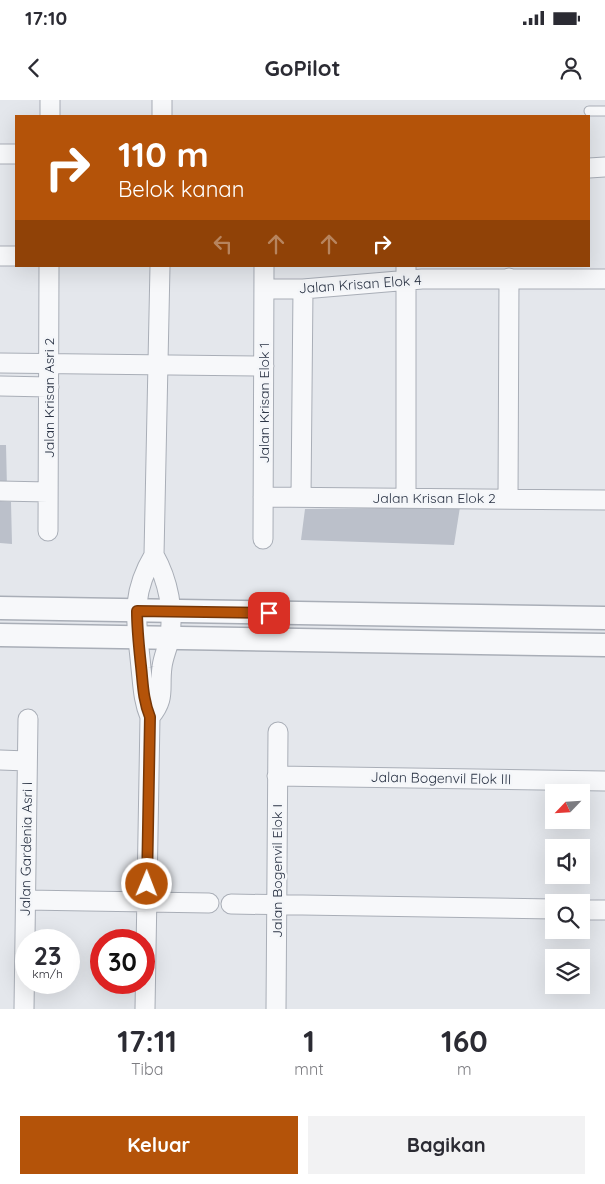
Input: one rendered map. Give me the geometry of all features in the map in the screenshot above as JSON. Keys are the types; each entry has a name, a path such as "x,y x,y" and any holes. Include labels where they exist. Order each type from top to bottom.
{"street":[{"path":"50,100 50,115"},
{"path":"162,100 162,115"},
{"path":"0,154 15,154"},
{"path":"590,168 605,167"},
{"path":"0,256 15,256"},
{"name":"Jalan Krisan Asri 2","path":"48,530 49,267"},
{"path":"145,1009 150,717 143,694 136,638 138,591 144,572 154,555 160,267"},
{"name":"Jalan Krisan Elok 1","path":"263,539 264,267"},
{"path":"406,273 406,498"},
{"name":"Jalan Krisan Elok 4","path":"265,289 303,289 406,273 509,278 605,279"},
{"path":"508,499 509,278"},
{"path":"301,497 303,289"},
{"path":"0,363 264,366"},
{"path":"0,386 49,387"},
{"path":"0,491 48,492"},
{"name":"Jalan Krisan Elok 2","path":"263,497 605,500"},
{"path":"150,717 158,707 162,696 162,667 169,639 170,611 164,573 154,555"},
{"path":"0,608 605,618"},
{"path":"0,635 605,645"},
{"path":"141,666 162,667"},
{"name":"Jalan Gardenia Asri I","path":"24,1009 28,719"},
{"name":"Jalan Bogenvil Elok I","path":"276,1009 278,732"},
{"path":"0,760 27,761"},
{"name":"Jalan Bogenvil Elok III","path":"277,776 605,781"},
{"path":"26,900 209,903"},
{"path":"232,904 545,909"},
{"path":"590,910 605,910"}],"lane":[{"path":"589,111 605,111"}],"building":[{"path":"0,445 6,445 7,488 0,488"},
{"path":"0,501 11,502 12,544 0,543"},
{"path":"460,507 454,545 301,540 305,509"}],"route":[{"path":"147,884 150,717 145,706 136,638 137,611 269,613"}]}
